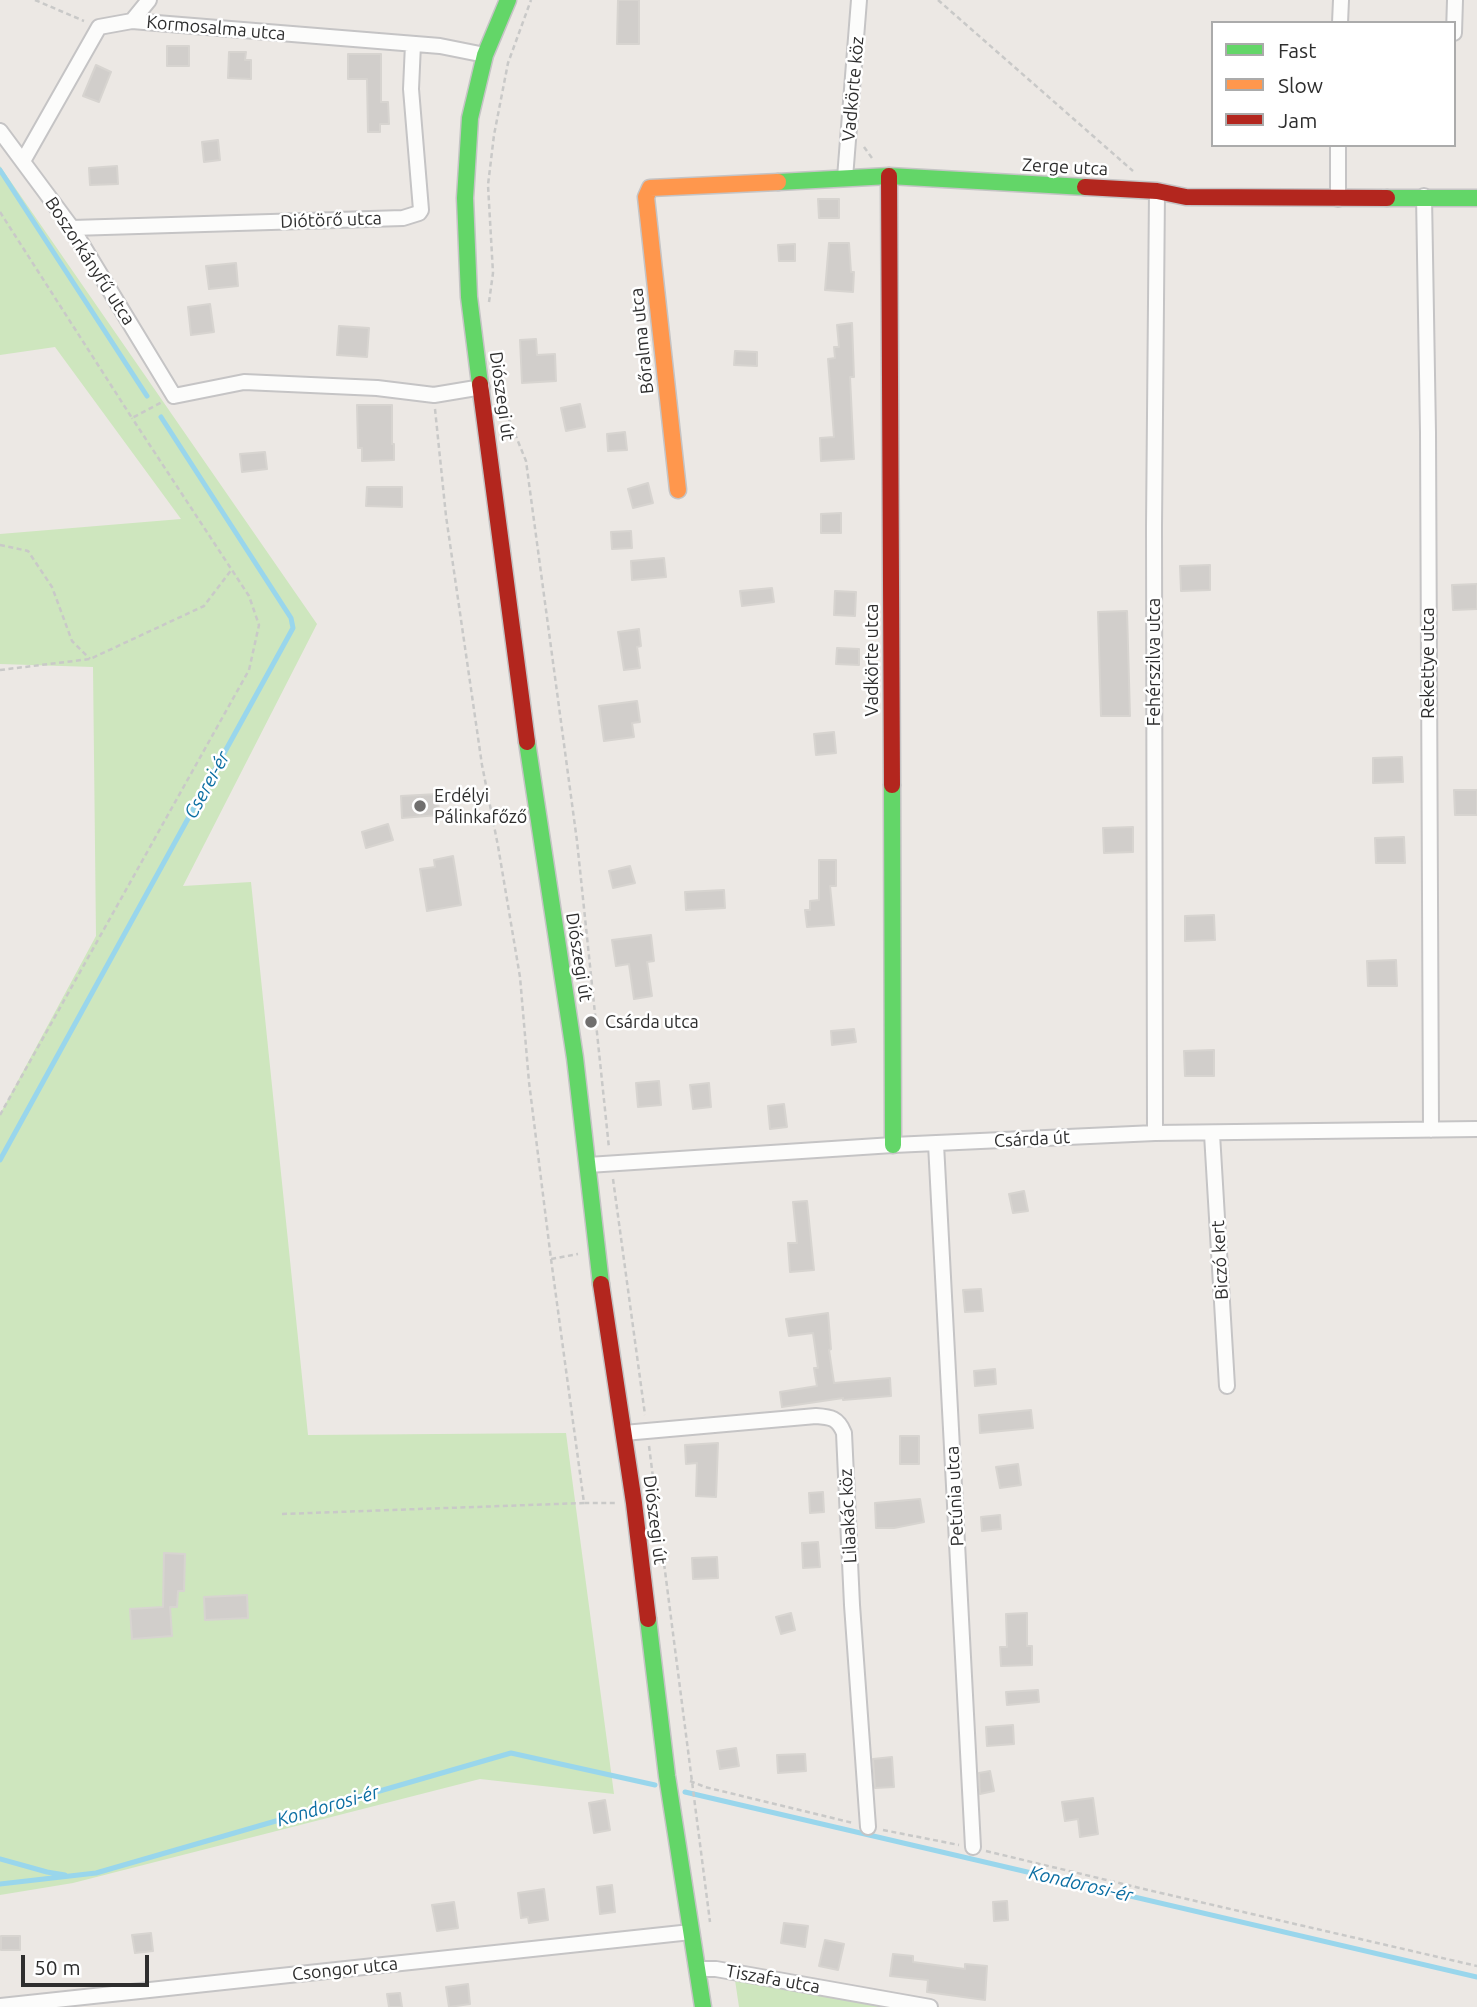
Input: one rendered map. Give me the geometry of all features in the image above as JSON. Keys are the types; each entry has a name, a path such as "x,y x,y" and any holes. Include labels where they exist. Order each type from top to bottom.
{"street":[{"path":"132,22 149,0"},
{"name":"Diószegi út","path":"508,0 485,55 470,118 465,198 469,297 532,783 575,1058 596,1251 634,1503 667,1776 703,2007"},
{"name":"Vadkörte köz","path":"845,178 859,0"},
{"path":"1340,0 1340,21"},
{"path":"1454,21 1455,0"},
{"name":"Kormosalma utca","path":"99,27 132,22 413,44 485,55"},
{"path":"23,160 99,27"},
{"name":"Diótörő utca","path":"72,228 403,218 419,214 421,210 411,89 413,44"},
{"name":"Boszorkányfű utca","path":"0,131 72,228 174,396"},
{"path":"1338,147 1338,199"},
{"name":"Zerge utca","path":"650,188 889,176 1157,191 1186,197 1477,198"},
{"name":"Vadkörte utca","path":"889,176 893,1145"},
{"name":"Bőralma utca","path":"650,188 646,197 678,490"},
{"name":"Fehérszilva utca","path":"1155,1133 1154,526 1157,191"},
{"name":"Rekettye utca","path":"1424,196 1428,433 1430,1130"},
{"path":"174,396 244,382 377,388 434,395 482,387"},
{"name":"Csárda út","path":"588,1165 893,1145 1155,1133 1477,1129"},
{"name":"Biczó kert","path":"1212,1134 1227,1386"},
{"name":"Petúnia utca","path":"936,1144 973,1847"},
{"name":"Lilaakác köz","path":"624,1433 816,1416 832,1418 840,1424 844,1433 852,1605 868,1827"},
{"name":"Csongor utca","path":"0,2006 691,1932"},
{"name":"Tiszafa utca","path":"698,1969 716,1969 930,2007"}],"path":[{"path":"35,0 99,27"},
{"path":"489,306 493,273 488,185 494,135 508,63 531,0"},
{"path":"938,0 1136,173"},
{"path":"850,121 866,151 889,176"},
{"path":"0,212 249,596 259,625 249,670 0,1115"},
{"path":"434,395 446,516 482,765 520,977 529,1082 584,1503"},
{"path":"132,418 174,396"},
{"path":"502,401 526,461 577,841 610,1163 648,1431 710,1927"},
{"path":"0,545 28,551 52,587 72,641 90,659"},
{"path":"0,670 90,659 204,606 232,569"},
{"path":"551,1259 596,1251"},
{"path":"282,1514 634,1503"},
{"path":"705,1787 868,1827 973,1847 1161,1894 1477,1966"}],"green space":[{"path":"0,166 317,624 183,886 251,882 308,1435 566,1433 614,1794 480,1779 73,1883 0,1895 0,1114 96,936 93,667 0,664 0,534 181,519 55,347 0,355"},
{"path":"735,1980 920,2007 739,2007"}],"building":[{"path":"618,0 639,0 639,44 617,44"},
{"path":"167,46 189,46 189,66 167,66"},
{"path":"229,52 246,52 245,60 251,60 251,79 228,78"},
{"path":"348,54 381,54 381,102 388,102 389,124 380,124 380,132 368,132 367,79 348,79"},
{"path":"96,65 111,72 99,102 83,96"},
{"path":"218,140 220,160 204,162 202,142"},
{"path":"117,166 118,184 90,185 89,168"},
{"path":"818,199 839,199 839,218 819,218"},
{"path":"829,243 849,243 851,272 854,272 853,292 825,290"},
{"path":"795,244 795,261 779,261 778,245"},
{"path":"236,263 238,286 209,289 206,266"},
{"path":"210,304 214,332 191,335 188,307"},
{"path":"852,323 854,377 850,377 854,459 821,461 820,438 834,437 828,359 835,358 834,347 839,347 837,325"},
{"path":"339,326 369,328 367,357 337,355"},
{"path":"536,339 537,355 555,354 556,381 522,383 520,340"},
{"path":"735,351 757,352 757,366 734,365"},
{"path":"580,404 585,427 566,431 561,408"},
{"path":"357,405 392,405 394,460 362,461 362,448 358,448"},
{"path":"625,432 627,450 608,451 607,434"},
{"path":"265,452 267,469 242,472 240,454"},
{"path":"648,483 653,503 633,508 628,489"},
{"path":"367,487 402,487 402,507 366,506"},
{"path":"841,513 841,533 821,533 821,514"},
{"path":"631,531 632,548 612,549 611,532"},
{"path":"664,558 666,577 632,580 631,561"},
{"path":"1210,565 1210,590 1181,591 1180,566"},
{"path":"1477,584 1477,609 1453,610 1452,585"},
{"path":"772,588 774,602 742,606 740,591"},
{"path":"835,591 856,592 855,616 834,615"},
{"path":"1127,611 1130,716 1101,716 1098,612"},
{"path":"639,629 641,646 637,647 640,668 624,670 618,632"},
{"path":"837,648 859,649 859,665 836,664"},
{"path":"637,701 640,722 632,723 634,737 604,741 599,706"},
{"path":"834,732 836,753 816,755 814,734"},
{"path":"1402,757 1403,782 1373,783 1373,758"},
{"path":"1454,790 1477,790 1477,815 1455,815"},
{"name":"Erdélyi Pálinkafőző","path":"438,794 439,815 402,818 401,796"},
{"path":"388,824 393,840 366,848 362,832"},
{"path":"1133,827 1133,852 1104,853 1103,828"},
{"path":"1404,837 1405,863 1376,863 1375,838"},
{"path":"453,856 461,905 427,911 420,869 435,867 434,860"},
{"path":"819,860 836,860 836,886 830,886 834,925 807,927 805,910 810,910 810,901 819,900"},
{"path":"630,866 635,883 613,888 609,871"},
{"path":"724,890 725,908 686,910 685,892"},
{"path":"1214,915 1215,940 1185,941 1185,916"},
{"path":"651,935 654,961 647,962 652,996 634,999 629,964 616,966 612,940"},
{"path":"1396,960 1397,986 1368,986 1367,961"},
{"path":"854,1029 856,1042 832,1045 831,1031"},
{"path":"1214,1050 1214,1076 1185,1076 1184,1051"},
{"path":"659,1081 661,1105 638,1107 636,1083"},
{"path":"709,1083 711,1107 693,1109 690,1085"},
{"path":"784,1104 787,1127 770,1129 768,1106"},
{"path":"1024,1191 1028,1211 1013,1213 1009,1194"},
{"path":"807,1201 814,1270 790,1272 788,1243 797,1243 793,1202"},
{"path":"981,1289 983,1311 965,1312 963,1290"},
{"path":"828,1313 829,1350 834,1383 890,1378 891,1396 843,1398 782,1407 780,1392 817,1386 814,1368 818,1368 813,1333 789,1336 786,1319"},
{"path":"995,1369 996,1384 975,1386 974,1371"},
{"path":"1031,1410 1033,1428 980,1433 979,1415"},
{"path":"900,1436 919,1436 919,1464 900,1464"},
{"path":"718,1443 716,1497 696,1496 697,1463 686,1464 685,1445"},
{"path":"1018,1464 1021,1485 1000,1488 996,1467"},
{"path":"823,1492 824,1512 810,1513 809,1493"},
{"path":"920,1499 924,1522 894,1528 876,1528 875,1503"},
{"path":"1000,1515 1001,1529 982,1531 981,1517"},
{"path":"818,1542 820,1567 803,1568 802,1543"},
{"path":"164,1553 185,1554 184,1591 178,1591 177,1607 170,1607 172,1636 132,1639 130,1609 163,1607"},
{"path":"717,1557 718,1578 693,1579 692,1558"},
{"path":"247,1595 248,1618 205,1620 204,1597"},
{"path":"791,1613 795,1630 781,1634 776,1617"},
{"path":"1027,1613 1027,1646 1032,1646 1032,1665 1001,1666 1000,1647 1007,1647 1006,1614"},
{"path":"1038,1690 1039,1702 1007,1705 1006,1692"},
{"path":"1013,1725 1014,1744 987,1746 986,1727"},
{"path":"736,1748 739,1766 720,1769 717,1751"},
{"path":"805,1754 806,1771 778,1773 777,1755"},
{"path":"892,1757 894,1787 875,1788 873,1759"},
{"path":"990,1771 994,1791 980,1794 979,1773"},
{"path":"1093,1798 1098,1834 1080,1837 1078,1819 1065,1821 1062,1802"},
{"path":"605,1800 610,1830 594,1833 589,1803"},
{"path":"612,1885 615,1912 600,1914 597,1887"},
{"path":"544,1889 548,1920 529,1923 528,1917 521,1918 518,1893"},
{"path":"1007,1901 1008,1920 994,1921 993,1902"},
{"path":"454,1902 458,1928 437,1931 432,1905"},
{"path":"784,1923 808,1926 805,1947 781,1943"},
{"path":"151,1933 153,1951 135,1953 132,1935"},
{"path":"1,1936 20,1936 20,1950 1,1950"},
{"path":"825,1940 844,1944 838,1970 819,1966"},
{"path":"893,1954 913,1956 913,1962 965,1969 965,1964 987,1966 985,2000 927,1992 928,1980 890,1976"},
{"path":"468,1984 470,2004 449,2007 446,1987"},
{"path":"400,1993 402,2007 389,2007 387,1994"}],"waterway":[{"name":"Cserei-ér","path":"0,170 147,396"},
{"name":"Cserei-ér","path":"0,1160 293,628 291,618 161,417"},
{"name":"Kondorosi-ér","path":"0,1884 96,1873 511,1753 655,1785"},
{"name":"Kondorosi-ér","path":"685,1792 1477,1977"},
{"name":"Cserei-ér","path":"0,1859 65,1875"}],"traffic: fast":[{"path":"480,384 469,297 465,198 470,118 485,55 508,0"},
{"path":"778,182 889,176 1085,187"},
{"path":"1387,198 1477,198"},
{"path":"527,742 575,1058 601,1284"},
{"path":"892,785 893,1145"},
{"path":"648,1619 667,1776 703,2007"}],"traffic: slow":[{"path":"678,490 646,197 650,188 778,182"}],"traffic: jam":[{"path":"889,176 892,785"},
{"path":"1085,187 1157,191 1186,197 1387,198"},
{"path":"480,384 527,742"},
{"path":"601,1284 634,1503 648,1619"}],"place":[{"name":"Erdélyi Pálinkafőző","path":"420,806"},
{"name":"Csárda utca","path":"591,1022"}]}
